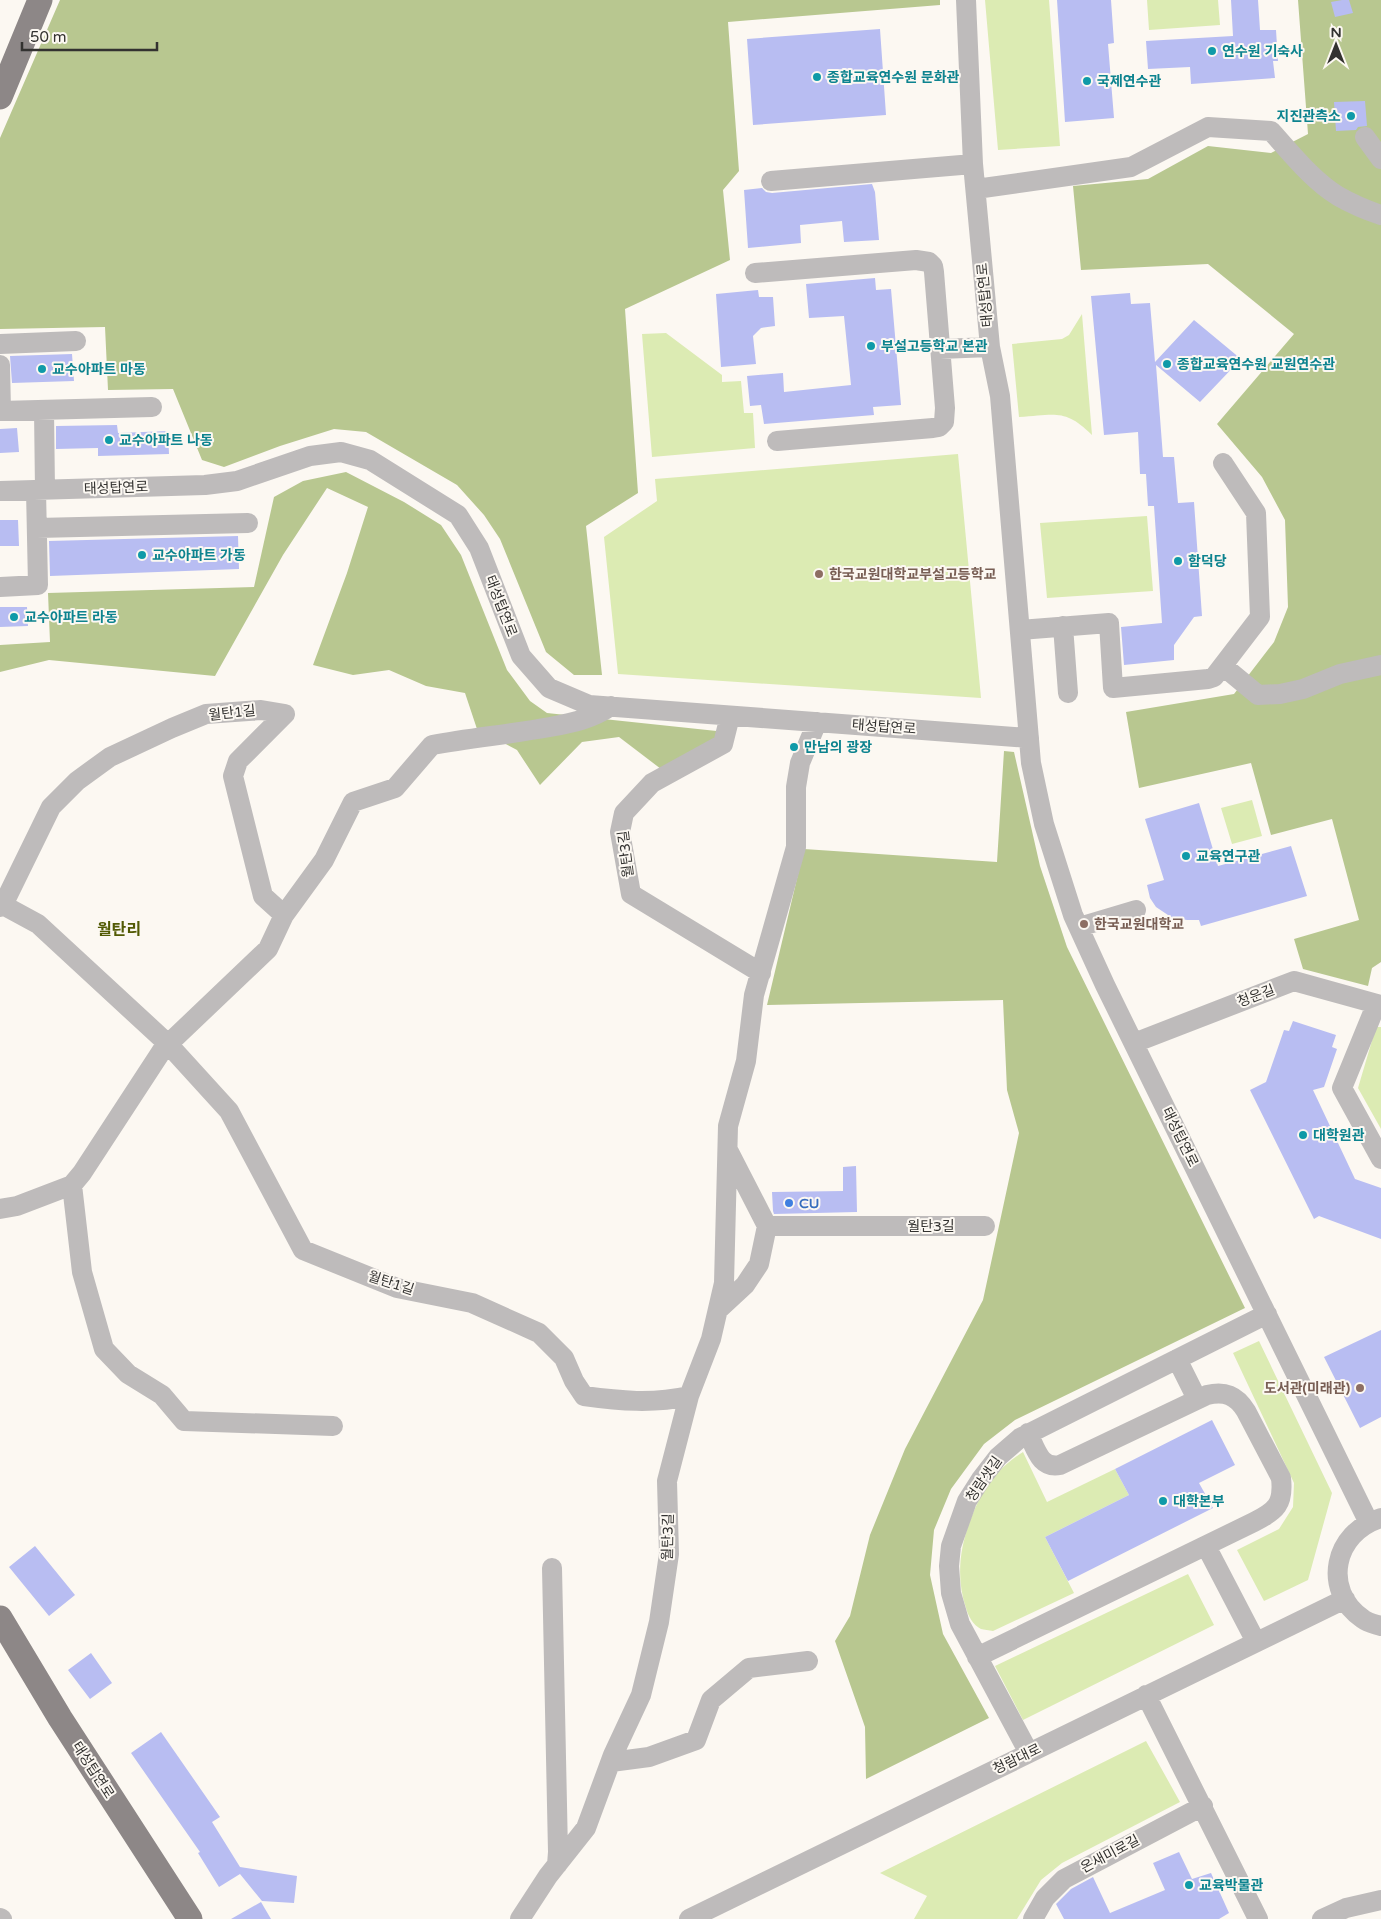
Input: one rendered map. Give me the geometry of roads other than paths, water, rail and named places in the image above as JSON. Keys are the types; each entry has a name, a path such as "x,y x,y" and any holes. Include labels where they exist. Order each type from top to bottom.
{"main road":[{"path":"0,97 40,0"},
{"name":"태성탑연로","path":"0,1618 60,1718 190,1919"}],"street":[{"name":"태성탑연로","path":"966,0 973,164 990,347 1000,396 1031,763 1044,824 1073,915 1079,928 1267,1314 1375,1520"},
{"path":"976,190 1131,167 1208,127 1271,131 1317,180 1337,195 1359,207 1381,215"},
{"path":"1365,137 1381,159"},
{"path":"771,181 973,164"},
{"path":"755,273 923,260 929,262 934,272 944,422 939,427 777,441"},
{"path":"0,344 76,341"},
{"path":"940,349 990,347"},
{"path":"0,365 0,411 152,407"},
{"path":"0,587 38,585 37,528 41,490 44,410"},
{"name":"태성탑연로","path":"0,491 213,484 237,481 272,471 310,456 342,452 370,460 458,515 479,548 521,656 549,688 589,705 607,709 1029,738"},
{"path":"1020,630 1110,623 1113,688 1214,677 1260,617 1256,513 1223,463"},
{"path":"37,528 248,523"},
{"path":"1063,626 1068,693"},
{"path":"1223,666 1258,695 1280,694 1303,689 1340,674 1381,665"},
{"path":"0,1209 16,1206 72,1185 82,1173 163,1049 268,949 284,914 324,860 353,802 395,788 432,745 525,732 582,721 607,709"},
{"name":"월탄1길","path":"284,914 263,896 233,776 238,761 284,714 261,710 206,714 110,757 77,781 51,807 2,906 38,924 168,1044 229,1111 303,1250 397,1288 472,1303 540,1333 564,1358 574,1381 584,1396 618,1401 664,1402 689,1396"},
{"name":"월탄3길","path":"730,716 723,744 652,783 624,813 620,832 631,894 760,973"},
{"name":"월탄3길","path":"520,1919 557,1865 586,1828 611,1762 641,1695 660,1622 669,1554 668,1481 689,1396 711,1339 724,1283 728,1126 746,1061 754,995 796,847 796,787 800,763 817,722"},
{"path":"1079,928 1136,910"},
{"name":"청운길","path":"1134,1043 1294,981 1378,1005"},
{"path":"1378,1005 1342,1088 1381,1158"},
{"path":"718,1310 744,1285 759,1264 767,1226 728,1150"},
{"path":"72,1185 82,1272 104,1349 128,1374 162,1395 184,1421 333,1426"},
{"name":"월탄3길","path":"767,1226 985,1226"},
{"name":"청람샛길","path":"1029,1753 960,1624 951,1593 949,1566 951,1546 968,1501 998,1456 1028,1433 1267,1314"},
{"path":"1177,1359 1197,1399"},
{"path":"977,1657 1254,1522 1274,1510 1280,1502 1281,1478 1240,1402 1233,1396 1224,1393 1207,1395 1197,1399 1060,1465 1052,1466 1046,1464 1041,1459 1028,1433"},
{"path":"1375,1520 1360,1527 1345,1543 1338,1564 1339,1586 1348,1605 1364,1620 1381,1626"},
{"path":"1206,1546 1256,1642"},
{"path":"552,1568 557,1865"},
{"name":"청람대로","path":"689,1919 1345,1599"},
{"path":"611,1762 649,1758 696,1740 711,1700 749,1668 808,1661"},
{"path":"1146,1695 1258,1919"},
{"name":"온새미로길","path":"1033,1919 1045,1898 1064,1879 1203,1806"},
{"path":"1322,1919 1346,1908 1381,1900"}],"place":[{"name":"연수원 기숙사","path":"1212,51"},
{"name":"종합교육연수원 문화관","path":"817,77"},
{"name":"국제연수관","path":"1087,81"},
{"name":"지진관측소","path":"1351,116"},
{"name":"부설고등학교 본관","path":"871,346"},
{"name":"종합교육연수원 교원연수관","path":"1167,364"},
{"name":"교수아파트 마동","path":"42,369"},
{"name":"교수아파트 나동","path":"109,440"},
{"name":"교수아파트 가동","path":"142,555"},
{"name":"함덕당","path":"1178,561"},
{"name":"한국교원대학교부설고등학교","path":"819,574"},
{"name":"교수아파트 라동","path":"14,617"},
{"name":"만남의 광장","path":"794,747"},
{"name":"교육연구관","path":"1186,856"},
{"name":"한국교원대학교","path":"1084,924"},
{"name":"대학원관","path":"1303,1135"},
{"name":"CU","path":"789,1203"},
{"name":"도서관(미래관)","path":"1360,1388"},
{"name":"대학본부","path":"1163,1501"},
{"name":"교육박물관","path":"1189,1885"}],"district":[{"name":"월탄리","path":"119,930"}]}
